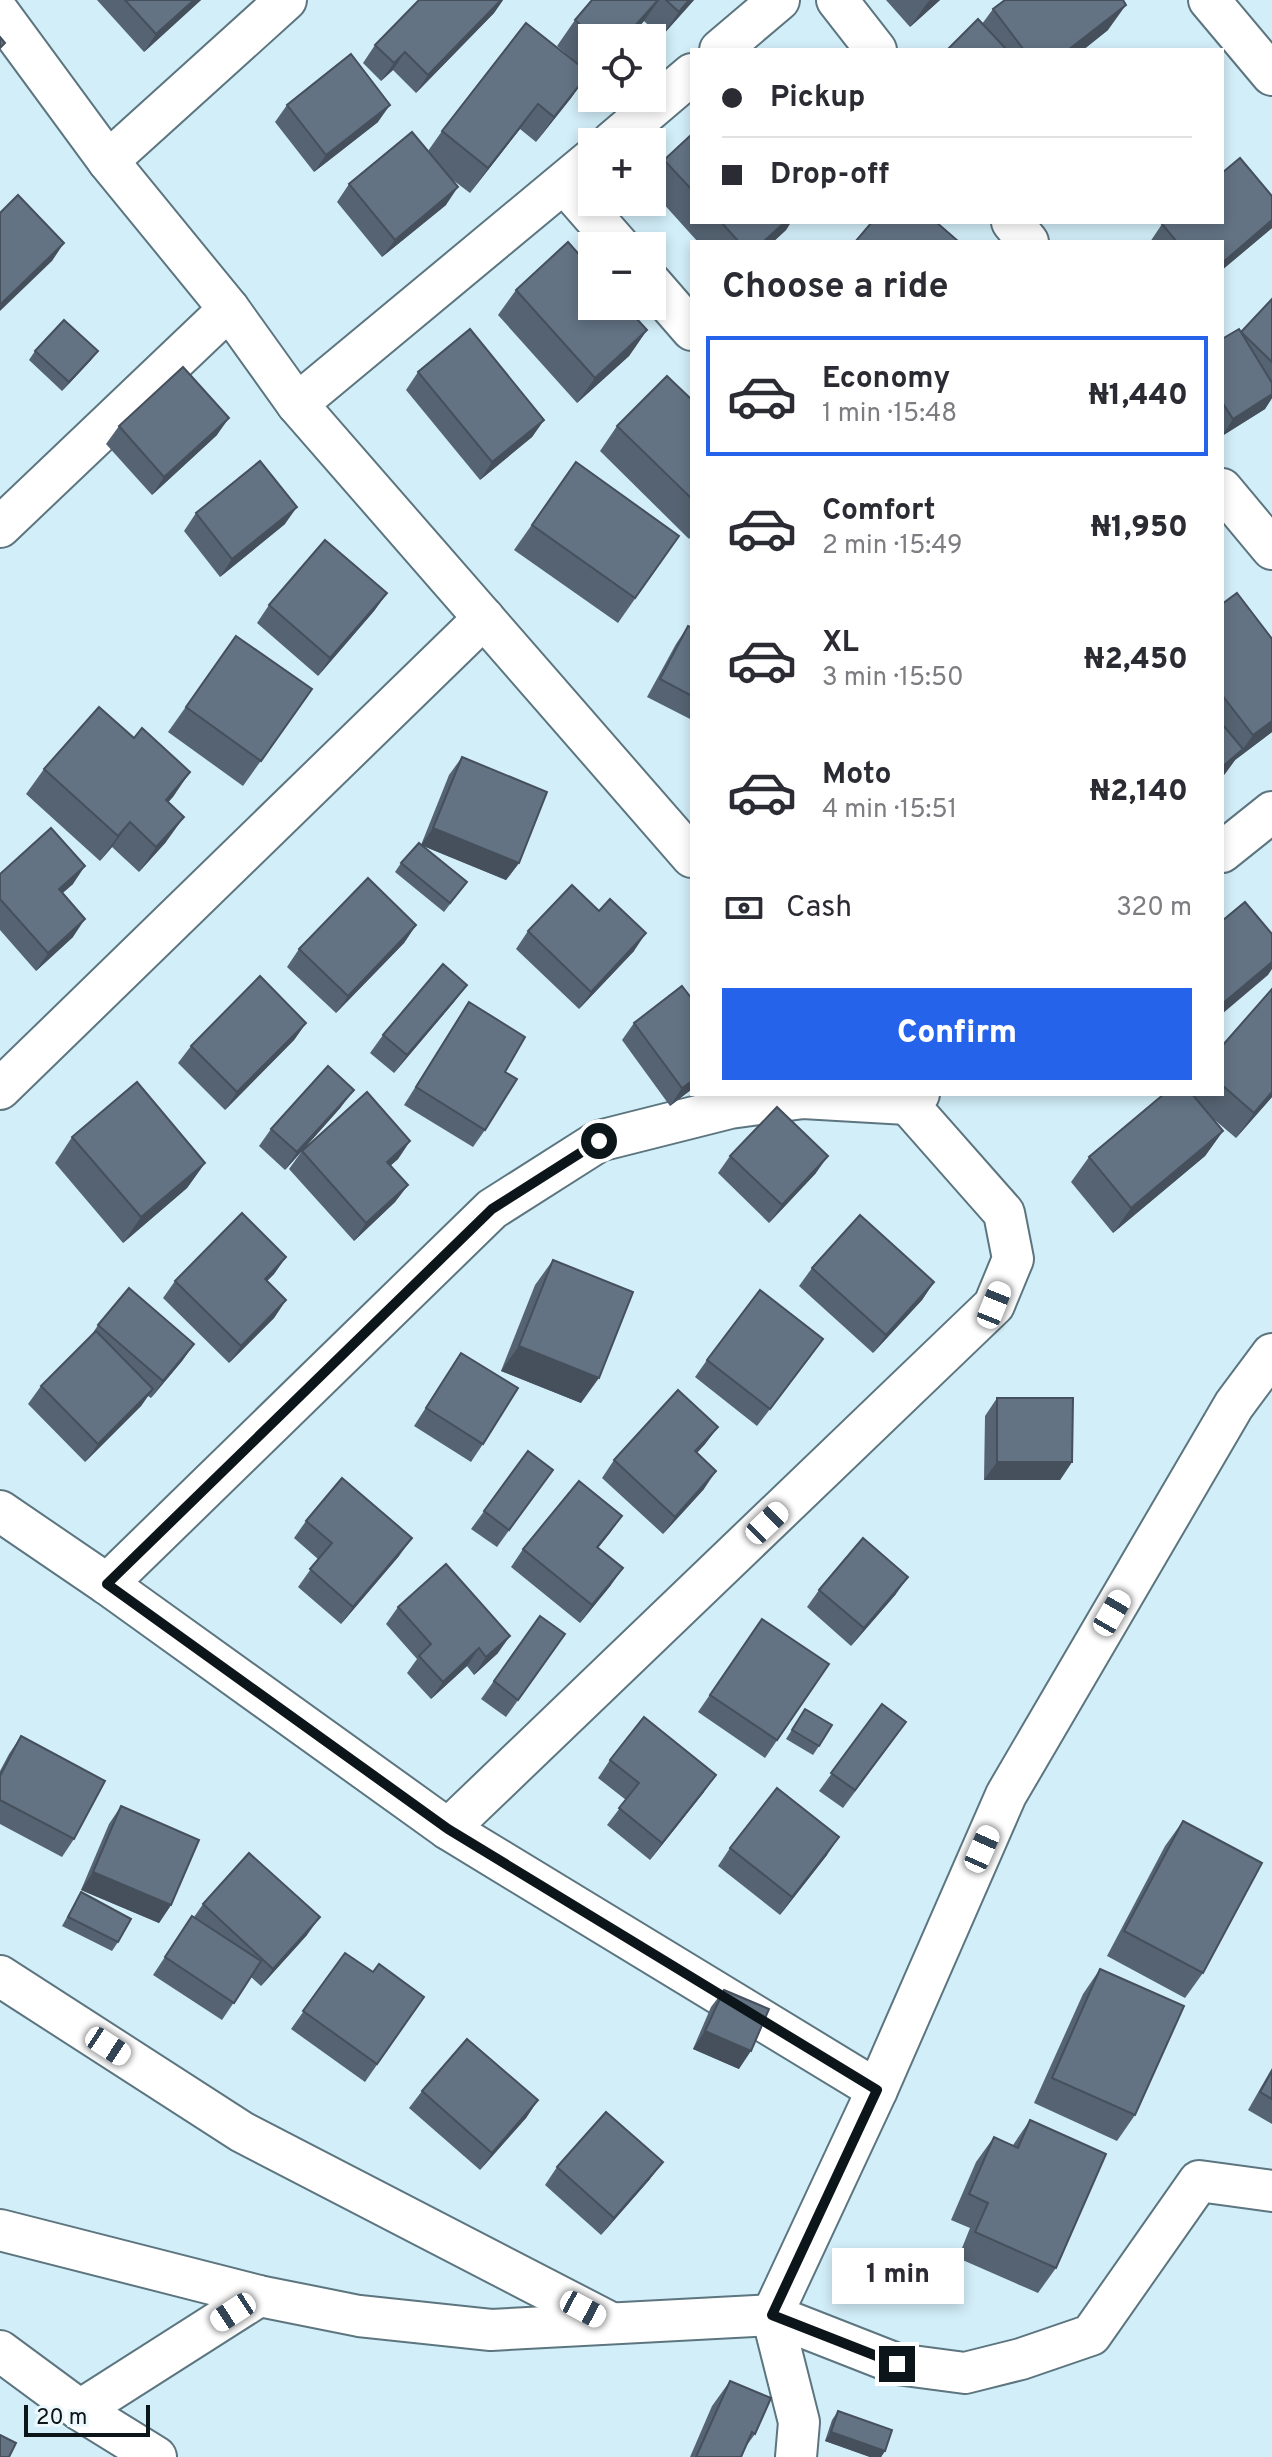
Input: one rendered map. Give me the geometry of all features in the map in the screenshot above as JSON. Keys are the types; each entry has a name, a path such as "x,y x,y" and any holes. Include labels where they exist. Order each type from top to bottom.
{"street":[{"path":"108,161 286,0"},
{"path":"722,48 779,0"},
{"path":"837,0 874,48"},
{"path":"1209,0 1272,75"},
{"path":"0,14 108,161 229,309 297,404 690,855"},
{"path":"628,128 690,76"},
{"path":"297,404 578,171"},
{"path":"1014,224 1026,240"},
{"path":"666,300 690,328"},
{"path":"0,527 229,309"},
{"path":"1224,491 1272,549"},
{"path":"0,1089 484,618"},
{"path":"1224,850 1272,812"},
{"path":"107,1584 492,1209 599,1141 730,1108 803,1098 908,1097 1004,1213 1013,1259 994,1305 448,1829"},
{"path":"796,2457 799,2422 772,2315 877,2090 1006,1795 1234,1405 1272,1354"},
{"path":"0,1511 107,1584 448,1829 877,2090"},
{"path":"0,1976 242,2132 611,2323"},
{"path":"0,2230 259,2296 359,2316 491,2330 772,2315 897,2364 965,2373 1021,2359 1091,2335 1199,2181 1272,2191"},
{"path":"80,2410 259,2296"},
{"path":"0,2351 80,2410 156,2457"}],"building":[{"path":"125,0 194,0 156,34"},
{"path":"419,0 501,0 428,75 405,52 394,63 375,45"},
{"path":"592,0 658,0 637,24 579,24 575,20"},
{"path":"666,0 689,0 679,12"},
{"path":"1005,0 1123,0 1126,5 1071,48 1022,48 993,9"},
{"path":"978,19 1005,48 949,48"},
{"path":"526,23 578,64 578,87 554,117 538,104 488,168 442,131"},
{"path":"351,54 390,105 326,155 287,105"},
{"path":"412,132 458,187 395,240 349,184"},
{"path":"690,136 690,188 666,162 666,158"},
{"path":"1240,158 1272,196 1272,220 1224,261 1224,240 1175,240 1162,224 1224,224 1224,171"},
{"path":"18,195 64,243 0,305 0,213"},
{"path":"723,224 783,224 765,240 737,240"},
{"path":"870,224 938,224 957,240 857,240"},
{"path":"568,242 578,253 578,320 638,320 647,330 595,378 516,290"},
{"path":"1272,299 1272,362 1241,332"},
{"path":"64,320 98,351 69,382 35,351"},
{"path":"470,329 544,420 492,462 418,372"},
{"path":"1239,329 1272,383 1272,394 1233,419 1224,405 1224,338"},
{"path":"183,367 229,418 164,477 119,426"},
{"path":"667,376 690,398 690,497 617,426"},
{"path":"260,461 297,507 232,559 196,513"},
{"path":"576,462 679,536 635,598 532,525"},
{"path":"325,540 387,593 330,658 269,605"},
{"path":"1237,593 1272,639 1272,721 1253,735 1224,698 1224,603"},
{"path":"688,626 690,627 690,695 660,679"},
{"path":"236,636 312,689 261,761 186,707"},
{"path":"99,707 134,738 142,728 190,772 166,800 184,817 156,847 130,822 118,836 44,769"},
{"path":"1224,726 1243,749 1224,765"},
{"path":"462,757 547,792 519,863 433,828"},
{"path":"51,828 85,866 59,889 85,919 48,953 0,899 0,874"},
{"path":"419,843 467,882 450,903 401,863"},
{"path":"368,878 416,925 348,996 299,949"},
{"path":"572,885 599,911 610,899 646,933 591,992 528,931"},
{"path":"1245,902 1272,934 1272,962 1224,1002 1224,919"},
{"path":"443,964 467,985 407,1055 383,1035"},
{"path":"260,976 306,1023 237,1092 191,1046"},
{"path":"682,986 690,996 690,1082 682,1088 634,1023"},
{"path":"1272,989 1272,1092 1254,1113 1224,1087 1224,1044"},
{"path":"469,1002 525,1037 505,1072 517,1079 485,1130 416,1087"},
{"path":"328,1066 354,1090 297,1152 271,1129"},
{"path":"137,1082 205,1163 141,1217 72,1137"},
{"path":"367,1092 410,1141 387,1162 408,1185 366,1223 302,1151"},
{"path":"1162,1096 1194,1096 1223,1131 1131,1208 1089,1157"},
{"path":"777,1107 828,1156 782,1205 730,1156"},
{"path":"242,1213 286,1257 265,1279 286,1300 241,1346 175,1281"},
{"path":"860,1215 934,1282 886,1335 812,1268"},
{"path":"553,1260 633,1292 599,1378 519,1346"},
{"path":"129,1288 194,1344 163,1381 98,1325"},
{"path":"760,1290 823,1339 770,1409 707,1360"},
{"path":"96,1331 153,1389 98,1444 41,1386"},
{"path":"461,1353 518,1388 483,1444 426,1408"},
{"path":"678,1390 718,1427 695,1451 716,1471 675,1517 614,1460"},
{"path":"997,1398 1073,1398 1072,1462 997,1462"},
{"path":"528,1451 553,1470 509,1530 484,1511"},
{"path":"342,1478 412,1538 353,1607 310,1569 332,1543 306,1521"},
{"path":"579,1481 622,1516 597,1547 623,1568 592,1605 523,1549"},
{"path":"863,1538 908,1577 864,1628 819,1590"},
{"path":"446,1564 510,1636 486,1657 479,1648 443,1682 419,1656 431,1644 398,1607"},
{"path":"540,1616 565,1634 518,1700 494,1681"},
{"path":"762,1619 829,1664 777,1740 710,1695"},
{"path":"882,1704 906,1722 855,1790 831,1773"},
{"path":"805,1709 832,1725 819,1746 792,1730"},
{"path":"644,1717 716,1775 662,1843 619,1808 639,1783 610,1760"},
{"path":"21,1736 105,1781 74,1839 0,1800 0,1776"},
{"path":"777,1788 839,1837 792,1897 730,1848"},
{"path":"121,1806 199,1840 171,1905 93,1872"},
{"path":"1183,1821 1262,1863 1203,1973 1124,1931"},
{"path":"249,1853 320,1917 273,1969 203,1904"},
{"path":"81,1892 131,1919 118,1942 68,1917"},
{"path":"192,1916 261,1961 234,2003 165,1957"},
{"path":"345,1953 373,1972 379,1964 424,1997 377,2064 303,2011"},
{"path":"1100,1969 1184,2006 1135,2115 1052,2078"},
{"path":"724,1990 769,2009 751,2051 705,2031"},
{"path":"467,2039 538,2100 492,2153 422,2091"},
{"path":"1272,2071 1272,2099 1260,2092"},
{"path":"606,2112 663,2162 614,2218 557,2167"},
{"path":"1030,2120 1106,2154 1056,2268 975,2232 988,2203 969,2194 994,2137 1018,2148"},
{"path":"730,2381 771,2398 755,2434 752,2432 741,2457 696,2457"},
{"path":"838,2411 892,2430 885,2451 831,2432"},
{"path":"0,2435 16,2443 9,2457 0,2457"}],"route":[{"path":"599,1141 492,1209 107,1584 448,1829 877,2090 772,2315 897,2364"}]}
